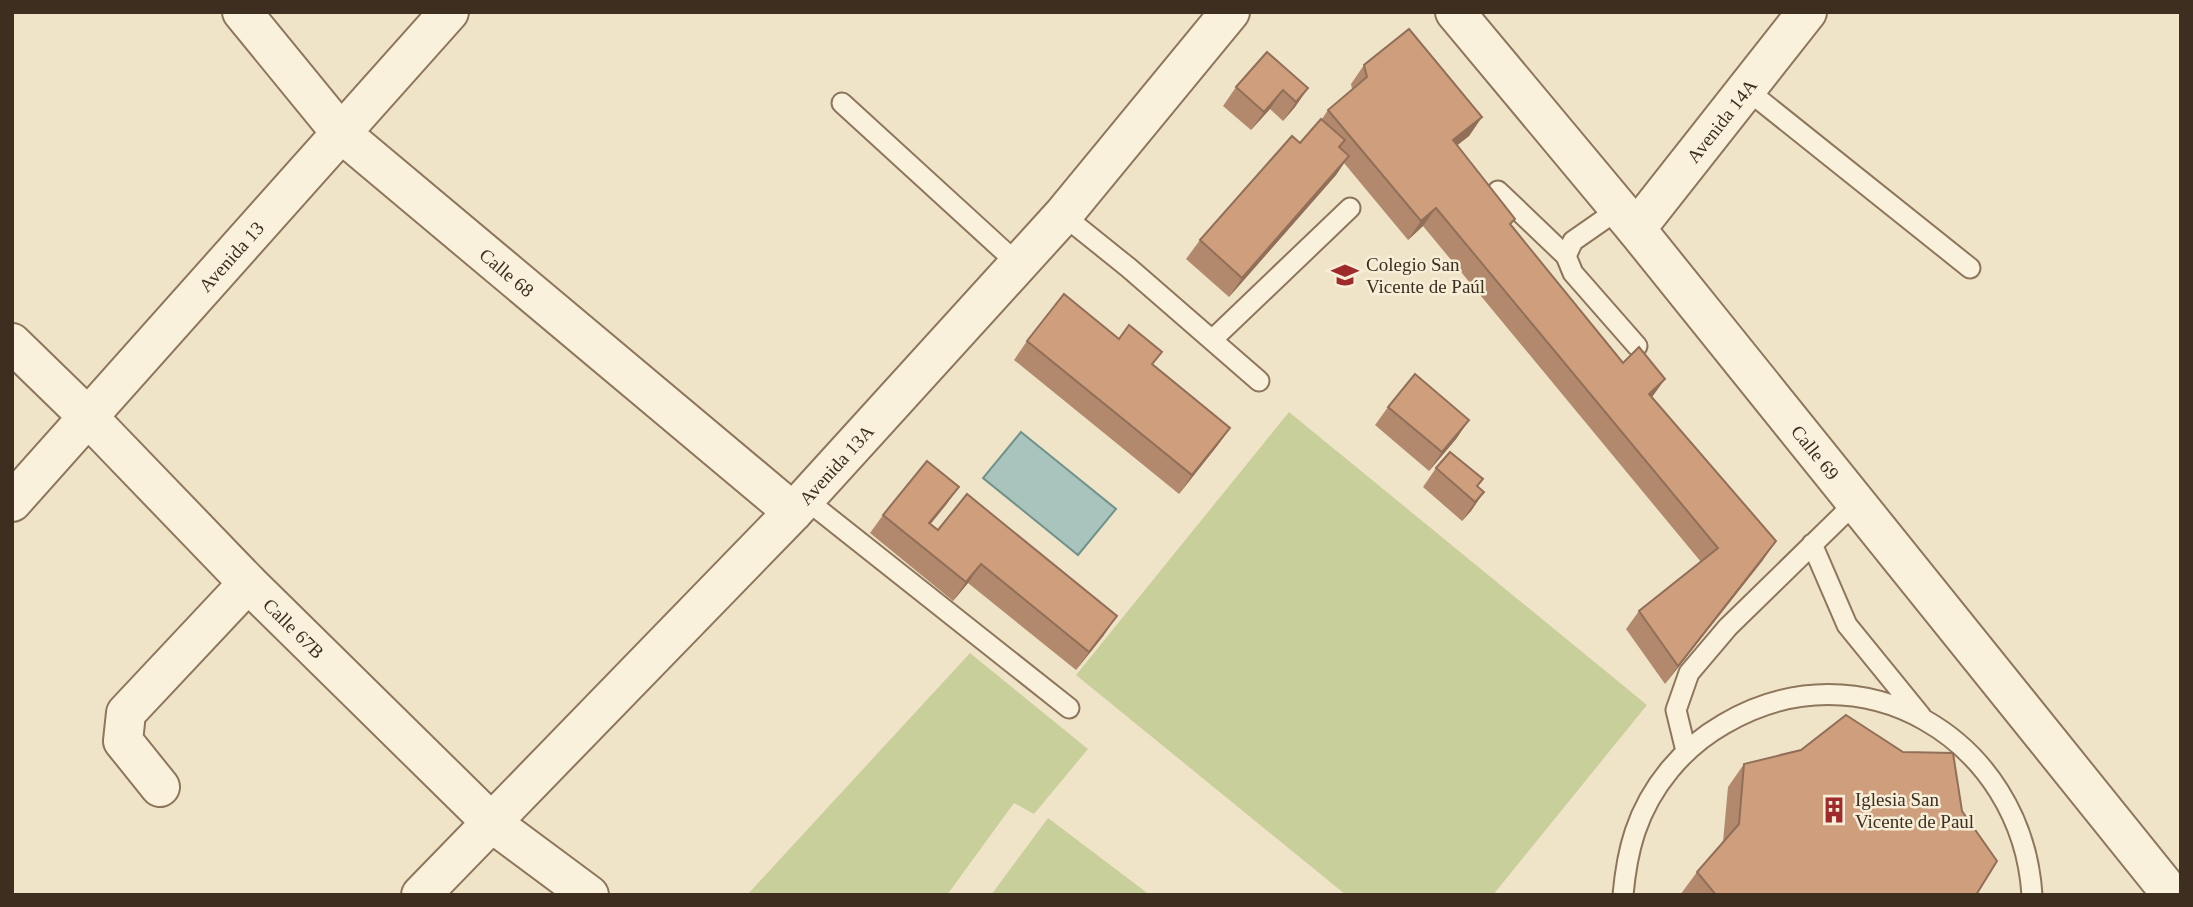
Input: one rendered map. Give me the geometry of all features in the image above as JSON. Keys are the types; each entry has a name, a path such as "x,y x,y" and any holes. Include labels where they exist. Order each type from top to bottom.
{"street":[{"name":"Calle 68","path":"242,12 341,133 798,505"},
{"name":"Avenida 13","path":"12,502 449,12"},
{"name":"Avenida 13A","path":"421,895 798,505 1063,215 1230,12"},
{"name":"Calle 69","path":"1455,12 1627,219 2172,895"},
{"name":"Avenida 14A","path":"1627,219 1746,89 1807,12"},
{"name":"Calle 67B","path":"12,344 88,416 248,583 492,823 589,895"},
{"path":"160,787 123,741 126,713 248,583"}],"lane":[{"path":"1746,89 1970,268"},
{"path":"842,103 1018,264"},
{"path":"1498,191 1566,256 1573,273 1637,346"},
{"path":"1212,340 1350,208"},
{"path":"1063,215 1129,268 1259,381"},
{"path":"1566,256 1573,241 1627,219"},
{"path":"1686,751 1676,710 1689,673 1728,627 1856,502"},
{"path":"798,505 1069,708"},
{"path":"1812,544 1847,625 1924,719"},
{"path":"1623,895 1626,863 1647,802 1664,775 1686,751 1711,731 1738,715 1768,703 1800,696 1832,695 1863,698 1894,706 1924,719 1951,737 1975,758 1996,783 2012,811 2024,841 2032,895"}],"green space":[{"path":"1289,412 1647,705 1493,895 1346,895 1076,675"},
{"path":"970,653 1088,749 1034,814 1014,803 947,895 747,895"},
{"path":"1048,818 1150,895 991,895"}],"water":[{"path":"1021,432 1116,509 1078,555 983,478"}],"building":[{"path":"1409,29 1482,117 1453,140 1515,219 1510,224 1623,363 1639,347 1665,379 1649,394 1776,541 1678,666 1639,611 1718,548 1436,208 1421,221 1328,110 1367,77 1364,65"},
{"path":"1267,52 1308,88 1296,102 1283,90 1264,112 1236,87"},
{"path":"1321,119 1345,140 1339,147 1349,156 1242,278 1200,240 1292,136 1300,143"},
{"path":"1064,294 1119,339 1129,325 1162,352 1152,364 1230,428 1192,475 1027,341"},
{"path":"1415,374 1469,420 1442,452 1388,407"},
{"path":"1450,452 1483,479 1477,486 1484,492 1475,502 1436,468"},
{"path":"927,461 959,487 929,523 938,530 967,494 1117,616 1089,652 981,564 966,582 883,515"},
{"name":"Iglesia San Vicente de Paul","path":"1846,715 1903,752 1953,753 1962,811 1997,861 1976,895 1716,895 1697,872 1739,824 1744,764 1801,750"}],"place":[{"name":"Colegio San Vicente de Paúl","path":"1345,275"},
{"name":"Iglesia San Vicente de Paul","path":"1834,810"}]}
